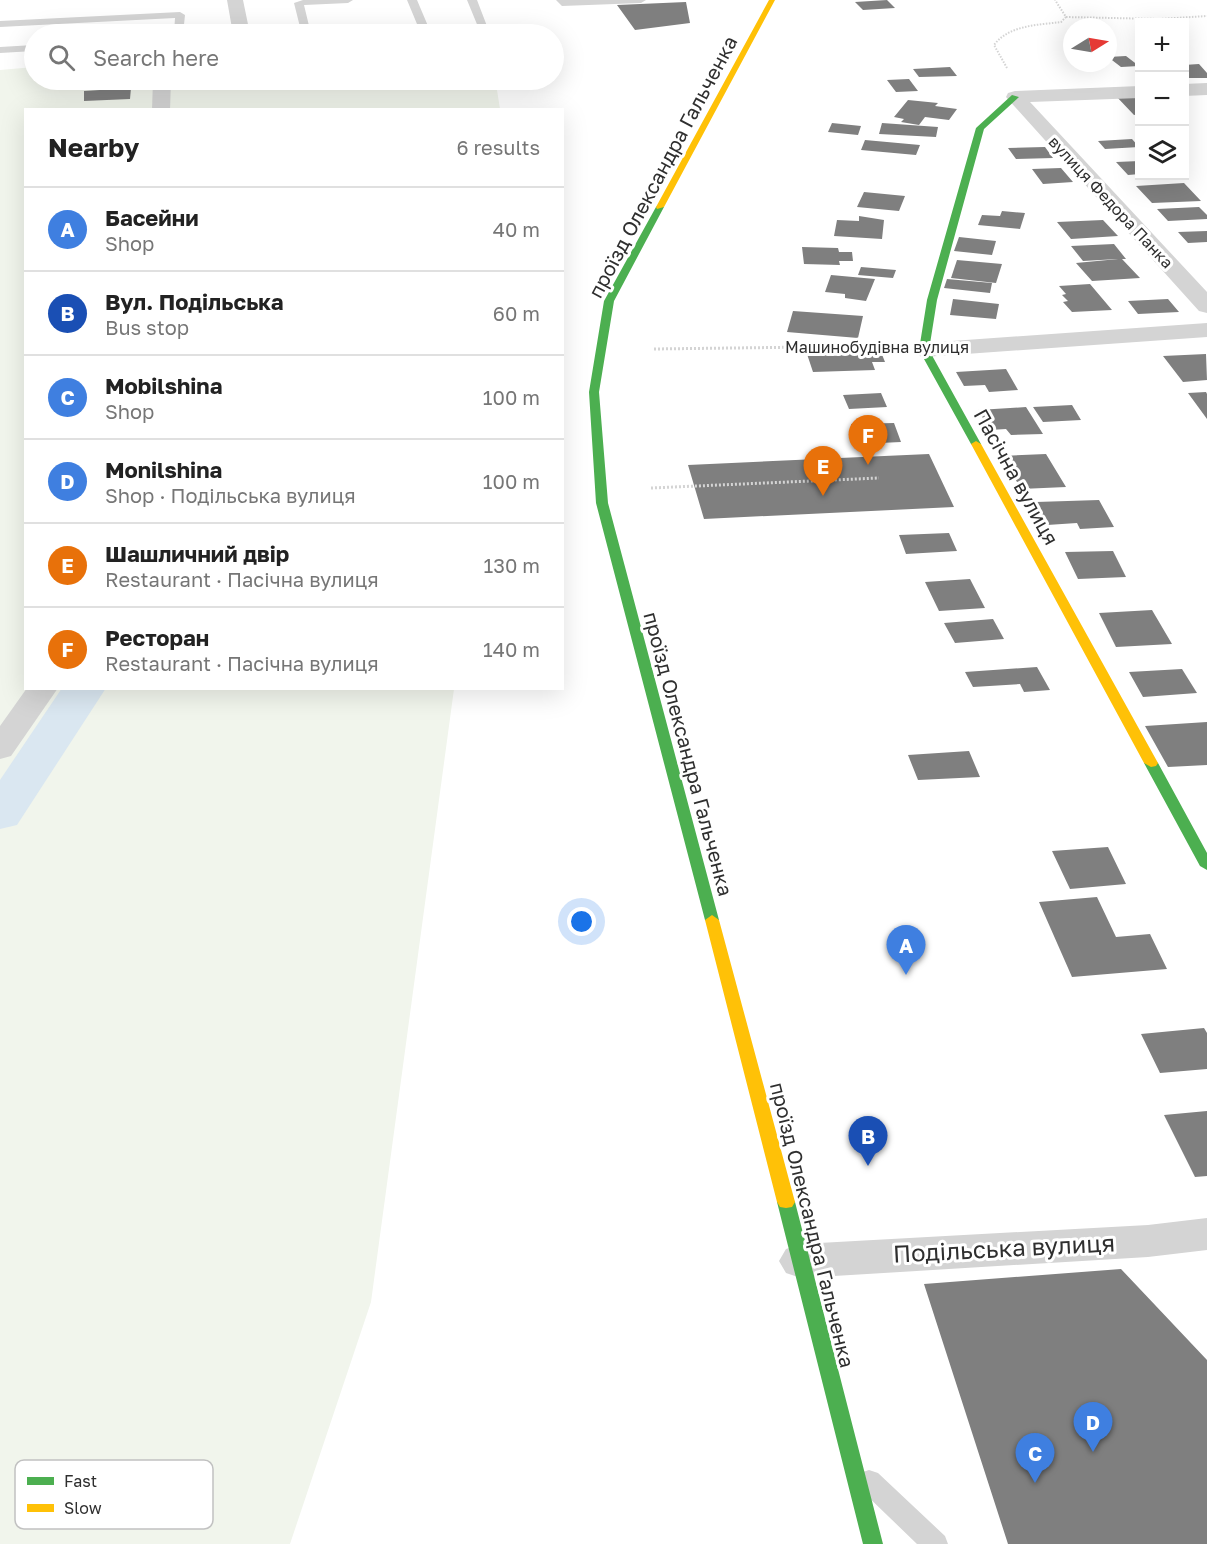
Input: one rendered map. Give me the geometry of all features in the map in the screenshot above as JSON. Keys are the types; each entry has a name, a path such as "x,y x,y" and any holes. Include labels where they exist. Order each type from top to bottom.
{"main road":[{"name":"проїзд Олександра Гальченка","path":"772,0 609,301 594,392 602,503 873,1544"},
{"path":"924,350 932,300 980,128 1023,96"},
{"name":"Пасічна вулиця","path":"924,350 1207,866"}],"street":[{"path":"235,0 240,24"},
{"path":"1189,90 1207,89"},
{"path":"161,108 162,90"},
{"path":"1023,96 1135,92"},
{"name":"вулиця Федора Панка","path":"1023,96 1207,306"},
{"name":"Машинобудівна вулиця","path":"924,350 1207,330"},
{"path":"0,749 42,690"},
{"name":"Подільська вулиця","path":"801,1261 1148,1240 1207,1234"}],"lane":[{"path":"412,0 422,24"},
{"path":"472,0 482,24"},
{"path":"561,0 562,3 641,0"},
{"path":"304,24 299,3 346,4"},
{"path":"0,24 180,15 180,24"},
{"path":"0,50 24,49"},
{"path":"853,1466 935,1544"}],"path":[{"path":"1055,0 1066,17"},
{"path":"1023,96 1001,61 994,45 996,40 1023,27 1061,22 1066,17 1159,19 1207,16"},
{"name":"Машинобудівна вулиця","path":"654,349 891,346 924,350"},
{"path":"651,488 879,478"}],"shaded area":[{"path":"24,68 24,90 497,90 500,108 24,108 24,690 454,690 371,1302 290,1544 0,1544 0,70"}],"building":[{"path":"887,0 895,8 863,10 855,2"},
{"path":"686,2 690,23 635,30 617,5"},
{"path":"1117,56 1126,56 1135,63 1135,66 1121,67 1117,64"},
{"path":"1199,64 1207,73 1207,78 1189,78 1189,65"},
{"path":"950,67 957,76 919,77 913,69"},
{"path":"909,79 918,91 896,92 887,80"},
{"path":"131,90 130,99 84,101 84,91"},
{"path":"1135,94 1135,115 1134,115 1115,95"},
{"path":"908,100 938,103 935,106 957,109 949,120 925,117 919,125 901,122 904,119 894,117"},
{"path":"832,123 861,126 858,135 828,132"},
{"path":"882,123 938,127 936,137 879,134"},
{"path":"1132,139 1135,147 1105,149 1098,141"},
{"path":"865,140 920,145 916,155 861,150"},
{"path":"1045,147 1053,158 1016,159 1008,148"},
{"path":"1135,161 1135,174 1128,175 1116,162"},
{"path":"1061,168 1073,182 1043,184 1032,169"},
{"path":"1184,183 1201,201 1152,203 1136,186"},
{"path":"864,192 905,196 899,211 857,207"},
{"path":"1199,207 1207,215 1207,219 1168,221 1157,209"},
{"path":"1002,211 1025,213 1020,229 978,225 982,215 1000,216"},
{"path":"859,216 884,220 882,239 834,236 837,220 859,221"},
{"path":"1103,220 1118,236 1071,239 1057,222"},
{"path":"1207,231 1207,242 1188,243 1178,232"},
{"path":"959,237 996,241 992,255 954,251"},
{"path":"1114,244 1126,259 1122,259 1140,278 1092,281 1076,263 1118,259 1083,261 1071,246"},
{"path":"802,247 838,248 839,252 852,252 853,261 839,261 840,265 804,264"},
{"path":"957,260 1002,264 996,283 951,278"},
{"path":"861,267 896,270 893,278 858,275"},
{"path":"831,275 875,279 866,301 845,298 845,294 825,292"},
{"path":"947,279 992,283 990,293 944,288"},
{"path":"1090,284 1112,310 1072,312 1063,302 1068,301 1062,295 1066,294 1059,286"},
{"path":"953,299 999,304 996,319 950,315"},
{"path":"1168,299 1179,312 1138,314 1128,301"},
{"path":"793,311 863,316 858,338 787,332"},
{"path":"881,352 885,362 872,362 875,370 813,372 807,354"},
{"path":"1206,354 1207,380 1183,382 1163,356"},
{"path":"1006,369 1018,390 989,392 985,385 964,386 956,372"},
{"path":"1206,392 1207,394 1207,419 1188,393"},
{"path":"881,393 887,407 849,409 843,395"},
{"path":"1072,405 1081,420 1043,422 1033,407"},
{"path":"1026,407 1043,434 1011,435 1006,429 990,430 978,410"},
{"path":"894,423 901,442 858,444 851,424"},
{"path":"929,454 954,507 704,519 688,465"},
{"path":"1046,454 1066,487 1021,489 1002,456"},
{"path":"1099,500 1114,527 1080,529 1077,523 1047,525 1036,502"},
{"path":"949,533 957,551 906,554 899,535"},
{"path":"1113,551 1126,577 1078,579 1065,552"},
{"path":"970,579 985,608 939,611 925,582"},
{"path":"1152,610 1172,644 1116,647 1099,613"},
{"path":"993,619 1004,639 955,643 944,623"},
{"path":"1037,667 1050,690 1024,692 1020,684 973,687 965,672"},
{"path":"1182,669 1197,693 1143,697 1129,672"},
{"path":"1207,722 1207,765 1168,767 1145,726"},
{"path":"969,751 980,777 918,780 908,755"},
{"path":"1108,847 1126,884 1070,889 1052,851"},
{"path":"1097,897 1116,937 1150,934 1167,969 1072,977 1039,902"},
{"path":"1204,1028 1207,1033 1207,1069 1160,1073 1141,1034"},
{"path":"1207,1111 1207,1176 1195,1177 1164,1115"},
{"path":"1121,1269 1207,1360 1207,1544 1008,1544 924,1284"}],"waterway":[{"path":"0,815 83,690"}],"traffic: fast":[{"path":"976,444 924,350 932,300 980,128 1015,97"},
{"path":"660,207 609,301 594,392 602,503 712,920"},
{"path":"1151,763 1207,866"},
{"path":"786,1202 873,1544"}],"traffic: slow":[{"path":"660,207 772,0"},
{"path":"976,444 1151,763"},
{"path":"712,920 786,1202"}],"place":[{"name":"Ресторан","path":"868,465"},
{"name":"Шашличний двір","path":"823,496"},
{"name":"Басейни","path":"906,975"},
{"name":"Вул. Подільська","path":"868,1166"},
{"name":"Monilshina","path":"1093,1452"},
{"name":"Mobilshina","path":"1035,1483"}]}
